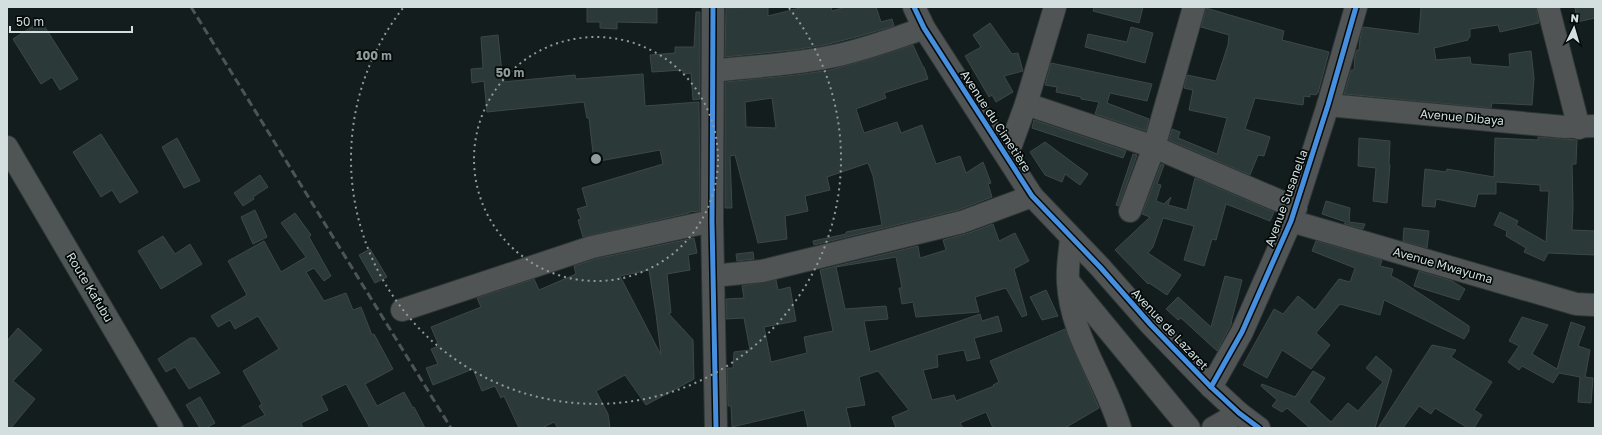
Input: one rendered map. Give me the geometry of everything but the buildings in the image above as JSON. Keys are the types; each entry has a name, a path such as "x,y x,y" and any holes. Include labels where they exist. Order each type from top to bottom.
{"main road":[{"name":"Route Kafubu","path":"7,147 172,428"}],"street":[{"path":"713,7 712,221 716,428"},
{"name":"Avenue du Cimetière","path":"914,7 924,28 1032,196 1071,238"},
{"path":"1007,156 1026,104 1055,7"},
{"path":"1130,211 1154,147 1194,7"},
{"name":"Avenue Susanella","path":"1211,386 1242,332 1293,215 1328,105 1356,7"},
{"path":"1548,7 1587,127"},
{"path":"713,71 782,64 841,54 887,42 924,28"},
{"name":"Avenue Mwayuma","path":"1026,104 1154,147 1293,215 1576,304 1595,305"},
{"name":"Avenue Dibaya","path":"1328,105 1587,127"},
{"path":"713,276 762,271 962,222 1032,196"},
{"path":"402,310 592,247 712,221"},
{"path":"1071,238 1068,281 1077,329 1120,428"},
{"name":"Avenue de Lazaret","path":"1071,238 1100,267 1151,325 1211,386 1239,413 1259,428"},
{"path":"1068,281 1189,428"},
{"path":"1213,428 1239,413"}],"railway":[{"path":"191,7 451,428"}],"cycle path":[{"path":"713,7 712,221 716,428"},
{"path":"914,7 924,28 1032,196 1100,267 1151,325 1211,387 1239,413 1259,428"},
{"path":"1211,387 1242,332 1291,221 1328,105 1356,7"}]}
